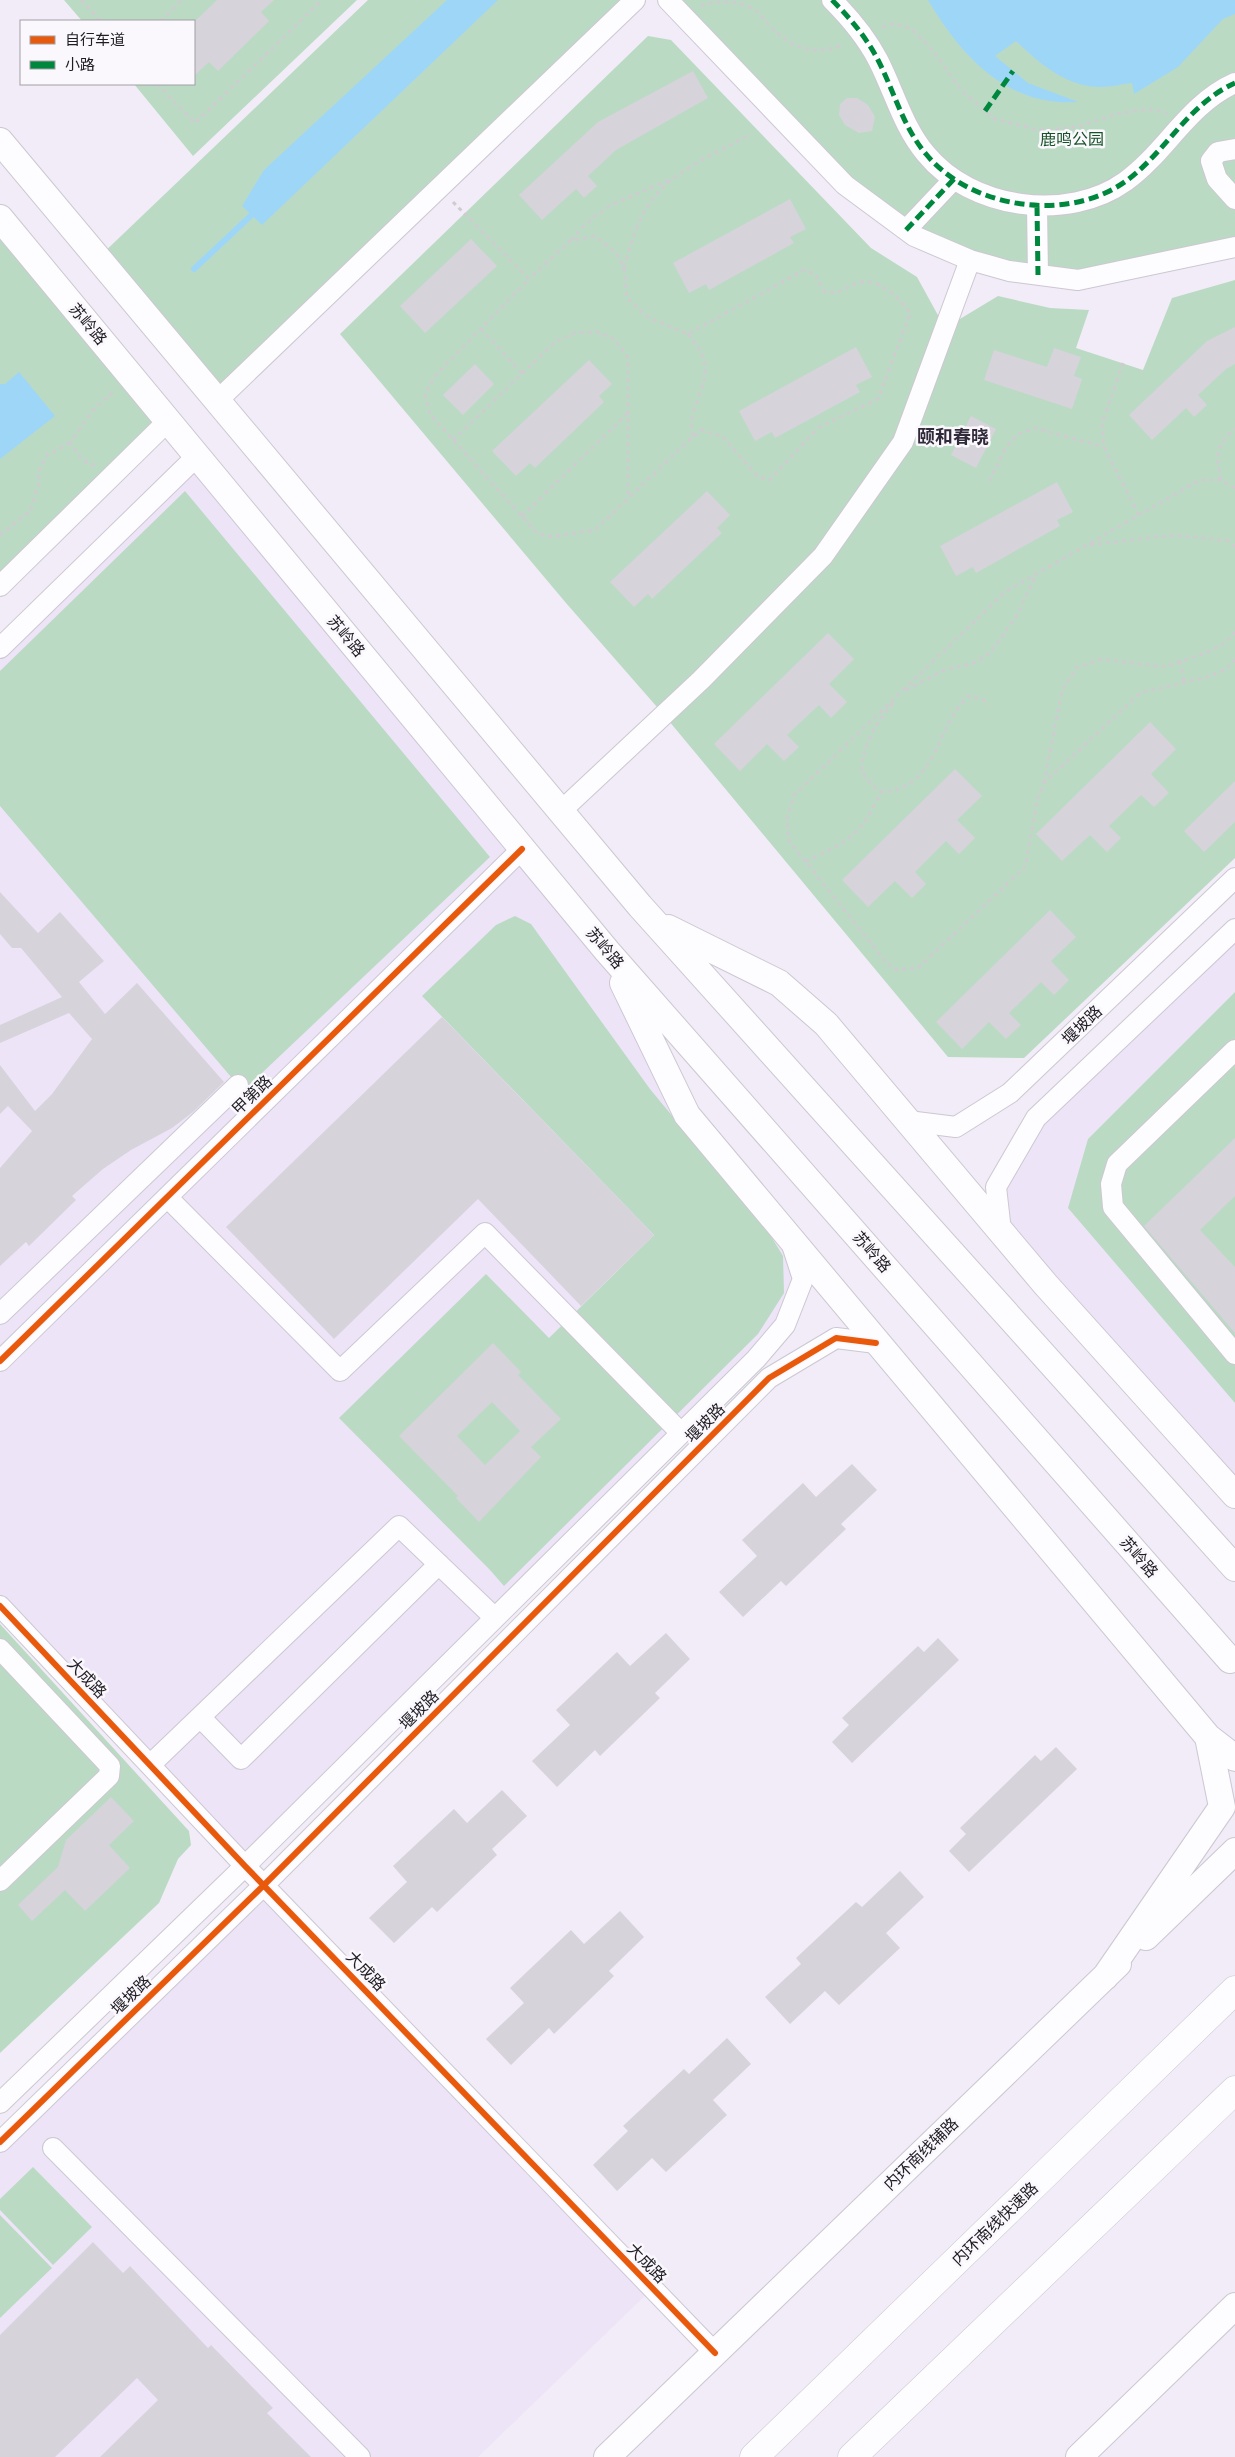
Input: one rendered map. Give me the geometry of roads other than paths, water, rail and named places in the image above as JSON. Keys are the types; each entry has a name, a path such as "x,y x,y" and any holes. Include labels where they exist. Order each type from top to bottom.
{"highway":[{"name":"内环南线快速路","path":"754,2457 1235,1990"},
{"path":"852,2457 1235,2090"}],"main road":[{"path":"2,149 217,400 640,906 1235,1568"},
{"name":"苏岭路","path":"0,218 607,951 1230,1660"},
{"path":"640,906 664,926 779,982 826,1024 1001,1231 1235,1495"},
{"path":"607,951 688,1115 876,1343 1208,1737 1235,1758"},
{"path":"1105,1977 1222,1808 1208,1737"},
{"name":"内环南线辅路","path":"608,2457 1235,1851"},
{"path":"1079,2457 1235,2306"}],"street":[{"path":"217,400 635,0"},
{"path":"668,0 845,185 914,236 970,260 1009,271 1078,280 1235,247"},
{"path":"832,0 862,34 878,59 912,134 926,155 954,179 999,199 1037,206 1056,207 1091,200 1126,181 1186,118 1221,90 1235,83"},
{"path":"1235,149 1218,152 1211,161 1217,179 1235,199"},
{"path":"906,230 954,179"},
{"path":"1037,206 1038,275"},
{"path":"561,811 701,680 823,556 902,442 970,260"},
{"path":"0,586 168,421"},
{"path":"0,648 197,456"},
{"name":"甲第路","path":"0,1361 522,849"},
{"name":"堰坡路","path":"908,1121 956,1127 1010,1094 1235,878"},
{"path":"1001,1231 996,1187 1036,1118 1235,929"},
{"path":"1235,1050 1117,1164 1111,1184 1113,1207 1235,1354"},
{"path":"0,1314 238,1086"},
{"path":"167,1197 340,1371 485,1233 681,1433"},
{"name":"堰坡路","path":"0,2103 245,1866 756,1359 785,1325 803,1279 789,1236"},
{"name":"堰坡路","path":"0,2142 264,1885 769,1378 836,1338 876,1343"},
{"path":"150,1765 399,1526 495,1618"},
{"path":"200,1717 241,1759 439,1564"},
{"name":"大成路","path":"0,1606 245,1866 715,2353"},
{"path":"0,1649 110,1766 109,1776 0,1880"},
{"path":"54,2148 360,2457"}],"water":[{"path":"447,0 498,0 262,225 242,206 264,170"},
{"path":"928,0 1235,0 1235,14 1223,19 1178,67 1134,94 1132,83 1101,87 1076,83 1044,65 1016,41 995,56 1028,83 1078,102 1053,101 1029,96 1008,87 989,74 955,40"},
{"path":"19,372 55,416 0,459 0,384 5,384"}],"waterway":[{"path":"194,269 257,210"}],"district":[{"name":"颐和春晓","path":"953,437"}],"park label":[{"name":"鹿鸣公园","path":"1072,139"}]}
